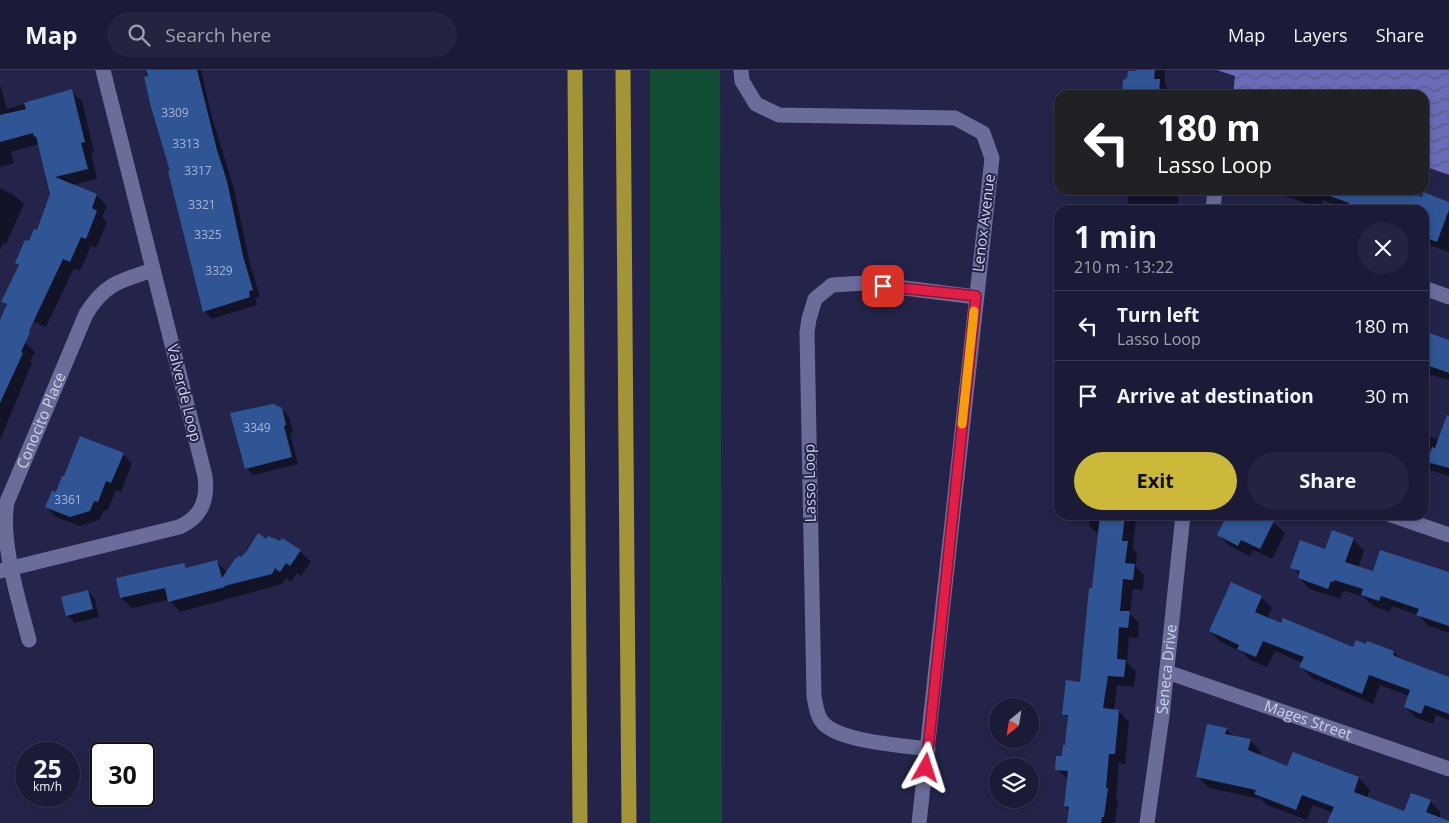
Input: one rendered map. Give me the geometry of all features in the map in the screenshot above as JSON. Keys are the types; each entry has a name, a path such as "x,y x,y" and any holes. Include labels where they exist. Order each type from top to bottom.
{"highway":[{"path":"568,70 575,134"},
{"path":"575,70 580,823"},
{"path":"623,70 629,823"}],"street":[{"name":"Valverde Loop","path":"5,569 179,527 187,523 200,511 206,494 205,476 103,70"},
{"name":"Lenox Avenue","path":"741,70 742,81 756,104 779,115 955,118 983,133 992,158 919,823"},
{"name":"Conocito Place","path":"29,640 5,569 4,512 7,502 86,314 96,299 108,287 153,270"},
{"name":"Lasso Loop","path":"928,749 855,738 838,733 824,724 816,710 807,332 815,300 832,285 864,283 976,296"},
{"path":"1429,290 1449,297"},
{"name":"Seneca Drive","path":"1147,823 1167,672 1182,520"},
{"path":"1406,520 1449,535"},
{"name":"Mages Street","path":"1167,672 1449,770"}],"green space":[{"path":"650,70 720,70 722,823 650,823"}],"water":[{"path":"1217,70 1449,70 1449,175 1429,168 1429,90 1234,90 1235,76"}],"building":[{"path":"146,70 197,70 217,150 227,181 243,256 253,290 249,291 250,297 203,312 168,171 170,171 151,107 144,77 148,76"},
{"path":"1155,70 1154,79 1160,79 1159,90 1122,90 1123,80 1127,78 1128,71"},
{"path":"72,89 85,142 81,143 88,169 55,177 97,194 92,208 97,211 86,239 81,237 70,262 63,259 29,331 21,352 23,353 0,403 0,320 7,304 1,302 19,265 15,263 25,240 29,241 34,229 37,230 50,194 36,136 34,137 33,133 0,142 0,115 26,109 24,103"},
{"path":"1429,194 1449,202 1449,210 1437,242 1429,239 1429,205 1348,205 1349,203 1327,195 1416,195 1422,197 1422,195"},
{"path":"1429,333 1449,340 1449,373 1429,366"},
{"path":"273,404 282,408 286,425 284,426 292,457 245,469 230,413"},
{"path":"1447,415 1449,416 1449,468 1429,463 1432,447 1435,448"},
{"path":"80,436 124,453 111,483 106,481 98,502 94,501 90,511 70,517 45,507 52,491 56,492 62,476 64,476"},
{"path":"1099,520 1124,520 1122,541 1128,541 1125,563 1135,564 1133,580 1123,579 1120,611 1130,611 1128,628 1119,627 1117,659 1126,660 1124,677 1108,676 1103,708 1119,710 1115,754 1109,754 1106,788 1108,788 1104,817 1102,817 1101,823 1067,823 1069,807 1064,806 1068,771 1055,770 1056,756 1062,756 1063,745 1065,745 1068,715 1062,715 1066,680 1080,682 1089,588 1092,588"},
{"path":"1224,520 1274,521 1260,549 1241,540 1238,546 1217,535"},
{"path":"1332,530 1354,538 1345,562 1373,571 1380,550 1449,572 1449,626 1416,615 1419,609 1381,596 1379,601 1361,595 1363,589 1334,580 1334,582 1331,581 1328,589 1298,578 1300,571 1290,568 1300,540 1325,549"},
{"path":"258,533 266,539 268,536 280,541 282,538 301,550 290,566 286,563 280,572 275,568 272,574 225,587 168,602 165,588 120,598 116,578 184,563 186,568 217,560 222,578 235,559 239,556 241,557 247,551"},
{"path":"1231,582 1262,596 1255,612 1281,623 1283,618 1353,647 1356,640 1366,644 1367,641 1394,651 1393,655 1404,660 1449,677 1449,714 1425,705 1421,714 1404,707 1410,690 1369,675 1362,694 1299,667 1304,657 1263,641 1256,657 1237,649 1239,645 1209,631"},
{"path":"88,590 93,609 66,616 61,597"},
{"path":"1207,724 1227,728 1225,734 1251,739 1248,750 1287,766 1293,752 1359,777 1354,792 1404,811 1411,793 1431,800 1426,812 1449,821 1449,823 1327,823 1334,807 1302,795 1296,810 1254,794 1256,790 1196,777"}],"slow traffic":[{"path":"962,424 974,311"}],"route":[{"path":"883,286 976,296 926,768"}]}
